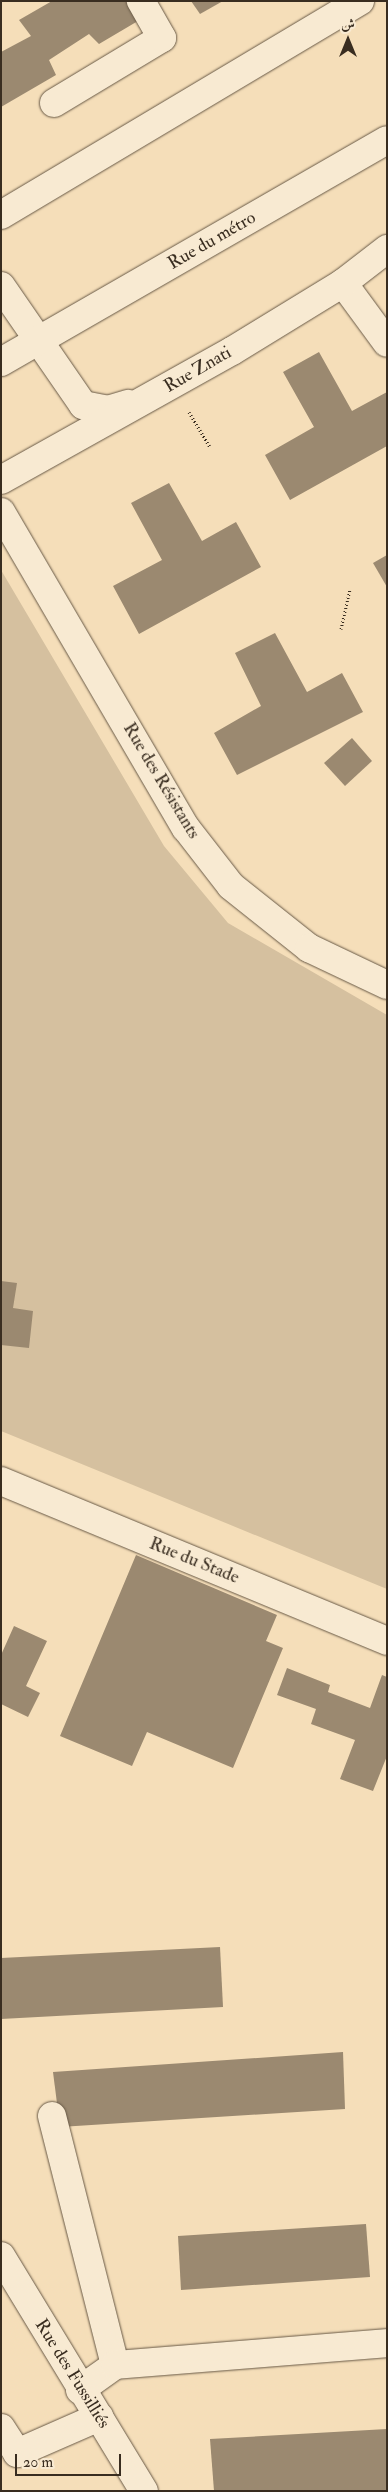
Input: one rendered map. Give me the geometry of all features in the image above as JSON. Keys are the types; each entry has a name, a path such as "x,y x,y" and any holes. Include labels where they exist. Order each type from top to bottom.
{"street":[{"path":"54,103 162,38 141,1"},
{"path":"1,215 360,1"},
{"name":"Rue du métro","path":"1,362 387,140"},
{"name":"Rue Znati","path":"1,480 174,385 343,283 387,249"},
{"path":"343,283 387,342"},
{"path":"1,286 37,343 83,405 108,410 150,397"},
{"name":"Rue des Résistants","path":"1,512 186,828 231,886 309,948 387,985"},
{"name":"Rue du Stade","path":"1,1481 387,1641"},
{"path":"52,2116 115,2365"},
{"name":"Rue des Fussilliés","path":"1,2256 80,2390 144,2491"},
{"path":"80,2390 115,2365 387,2343"},
{"path":"1,2428 17,2453 99,2418"}],"path":[{"path":"174,385 210,447"},
{"path":"341,629 350,589"}],"shaded area":[{"path":"1,570 164,846 228,923 387,1015 387,1589 1,1431"}],"building":[{"path":"52,1 134,1 143,18 99,44 89,34 49,60 56,75 1,107 1,52 31,36 19,20"},
{"path":"191,1 223,1 200,14"},
{"path":"319,352 352,411 387,392 387,446 290,500 265,455 314,427 283,372"},
{"path":"169,483 202,541 236,522 261,567 139,634 113,586 162,560 131,503"},
{"path":"387,555 387,587 373,563"},
{"path":"275,633 307,692 342,673 363,712 237,775 214,733 261,706 235,653"},
{"path":"352,738 372,761 345,786 324,763"},
{"path":"1,1281 17,1283 13,1308 33,1311 29,1348 1,1345"},
{"path":"136,1555 277,1615 266,1641 283,1648 233,1768 147,1732 132,1766 60,1736"},
{"path":"14,1626 47,1641 26,1686 40,1693 28,1717 1,1704 1,1655"},
{"path":"287,1668 330,1685 328,1692 370,1708 382,1675 387,1677 387,1756 373,1791 340,1779 355,1740 311,1724 316,1709 277,1695"},
{"path":"220,1947 223,2007 1,2019 1,1958"},
{"path":"343,2052 345,2109 60,2127 53,2072"},
{"path":"366,2224 370,2277 181,2290 178,2236"},
{"path":"387,2429 387,2491 214,2491 210,2439"}]}
